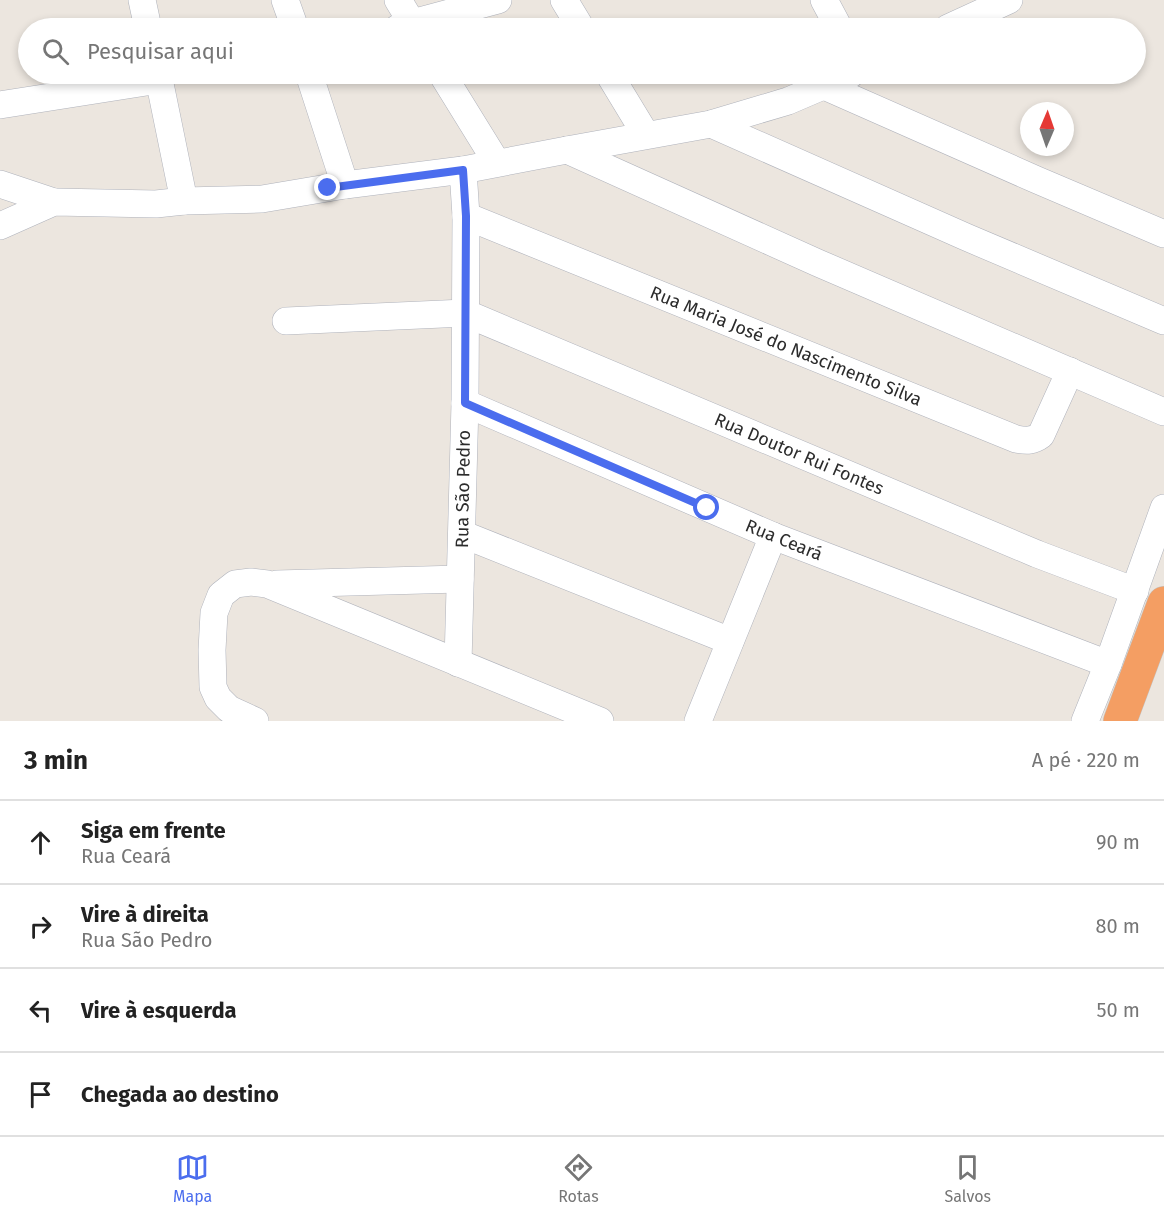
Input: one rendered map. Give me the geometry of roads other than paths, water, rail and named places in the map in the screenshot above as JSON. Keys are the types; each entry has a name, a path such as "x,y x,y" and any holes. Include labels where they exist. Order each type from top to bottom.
{"highway":[{"path":"1120,721 1150,597"}],"street":[{"path":"142,0 146,18"},
{"path":"285,0 291,18"},
{"path":"398,0 405,18"},
{"path":"438,18 498,0"},
{"path":"564,0 575,18"},
{"path":"824,0 834,18"},
{"path":"970,18 1009,0"},
{"path":"0,105 118,84"},
{"path":"159,84 184,201"},
{"path":"312,84 345,185"},
{"path":"448,84 497,163"},
{"path":"615,84 646,135"},
{"path":"0,184 54,202 156,204 262,199 345,185 463,170 711,124 788,101 828,84"},
{"path":"824,86 1164,234"},
{"path":"711,124 966,237 1164,321"},
{"path":"567,150 818,263 1164,412"},
{"name":"Rua São Pedro","path":"458,663 465,403 466,216 463,170"},
{"path":"0,226 54,202"},
{"name":"Rua Maria José do Nascimento Silva","path":"466,216 1016,439 1027,441 1041,435 1070,371"},
{"path":"286,321 465,313"},
{"name":"Rua Doutor Rui Fontes","path":"465,313 1037,554 1150,597"},
{"name":"Rua Ceará","path":"465,403 773,537 1108,664"},
{"path":"1085,721 1108,664 1150,597 1164,508"},
{"path":"462,534 730,641"},
{"path":"698,721 773,537"},
{"path":"252,720 229,709 218,698 213,687 214,613 221,595 235,584 460,579"},
{"path":"267,584 600,721"}]}
